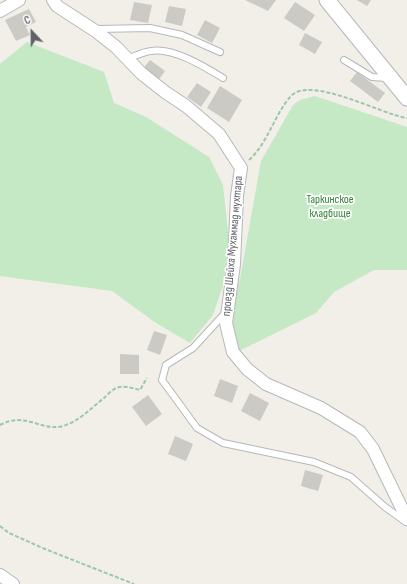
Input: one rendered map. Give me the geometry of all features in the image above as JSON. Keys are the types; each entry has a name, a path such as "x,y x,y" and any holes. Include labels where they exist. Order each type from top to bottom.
{"street":[{"name":"проезд Шейха Мухаммад мухтара","path":"53,0 57,6 116,47 159,88 186,106 220,134 241,168 237,196 234,264 226,323 233,352 247,370 266,384 321,408 360,432 373,449 407,519"},
{"path":"327,0 407,98"},
{"path":"0,11 10,3"},
{"path":"0,574 13,584"}],"lane":[{"path":"92,29 150,28 182,35 220,52"},
{"path":"128,59 152,51 173,54 200,64 223,78"},
{"path":"344,60 372,76 391,79"},
{"path":"227,310 192,348 166,365 162,380 197,428 223,443 314,462 351,477 385,507 407,523"}],"path":[{"path":"241,168 255,154 278,113 292,95 299,90 317,91 352,98 398,117 407,118"},
{"path":"0,425 8,421 26,419 45,426 62,426 77,421 115,388 127,387 140,390 146,378"},
{"path":"0,526 8,533 45,550 134,584"}],"green space":[{"path":"27,42 104,72 114,103 146,117 209,157 223,185 230,250 228,271 213,315 190,343 156,323 112,291 0,276 0,64"},
{"name":"Таркинское кладбище","path":"315,96 407,127 407,270 374,270 334,292 316,313 237,352 229,321 240,279 261,161 293,105 300,100"}],"building":[{"path":"245,0 276,0 268,11"},
{"path":"357,0 371,0 367,6"},
{"path":"134,2 152,5 148,23 130,20"},
{"path":"295,2 315,15 304,31 284,18"},
{"path":"169,6 186,9 182,26 165,22"},
{"path":"29,9 36,22 26,27 30,35 16,41 5,20"},
{"path":"205,20 220,28 212,43 197,35"},
{"path":"305,33 322,42 315,54 299,45"},
{"path":"150,60 165,71 157,82 142,70"},
{"path":"357,72 385,93 378,102 350,81"},
{"path":"197,83 211,92 201,107 187,97"},
{"path":"220,86 242,100 229,122 207,108"},
{"path":"154,331 167,335 160,355 147,350"},
{"path":"120,354 139,355 139,374 120,374"},
{"path":"220,379 238,386 232,403 214,396"},
{"path":"250,393 269,403 260,421 241,411"},
{"path":"148,395 162,414 146,426 132,407"},
{"path":"175,436 193,444 186,461 168,454"},
{"path":"305,470 323,475 318,491 301,486"}]}
